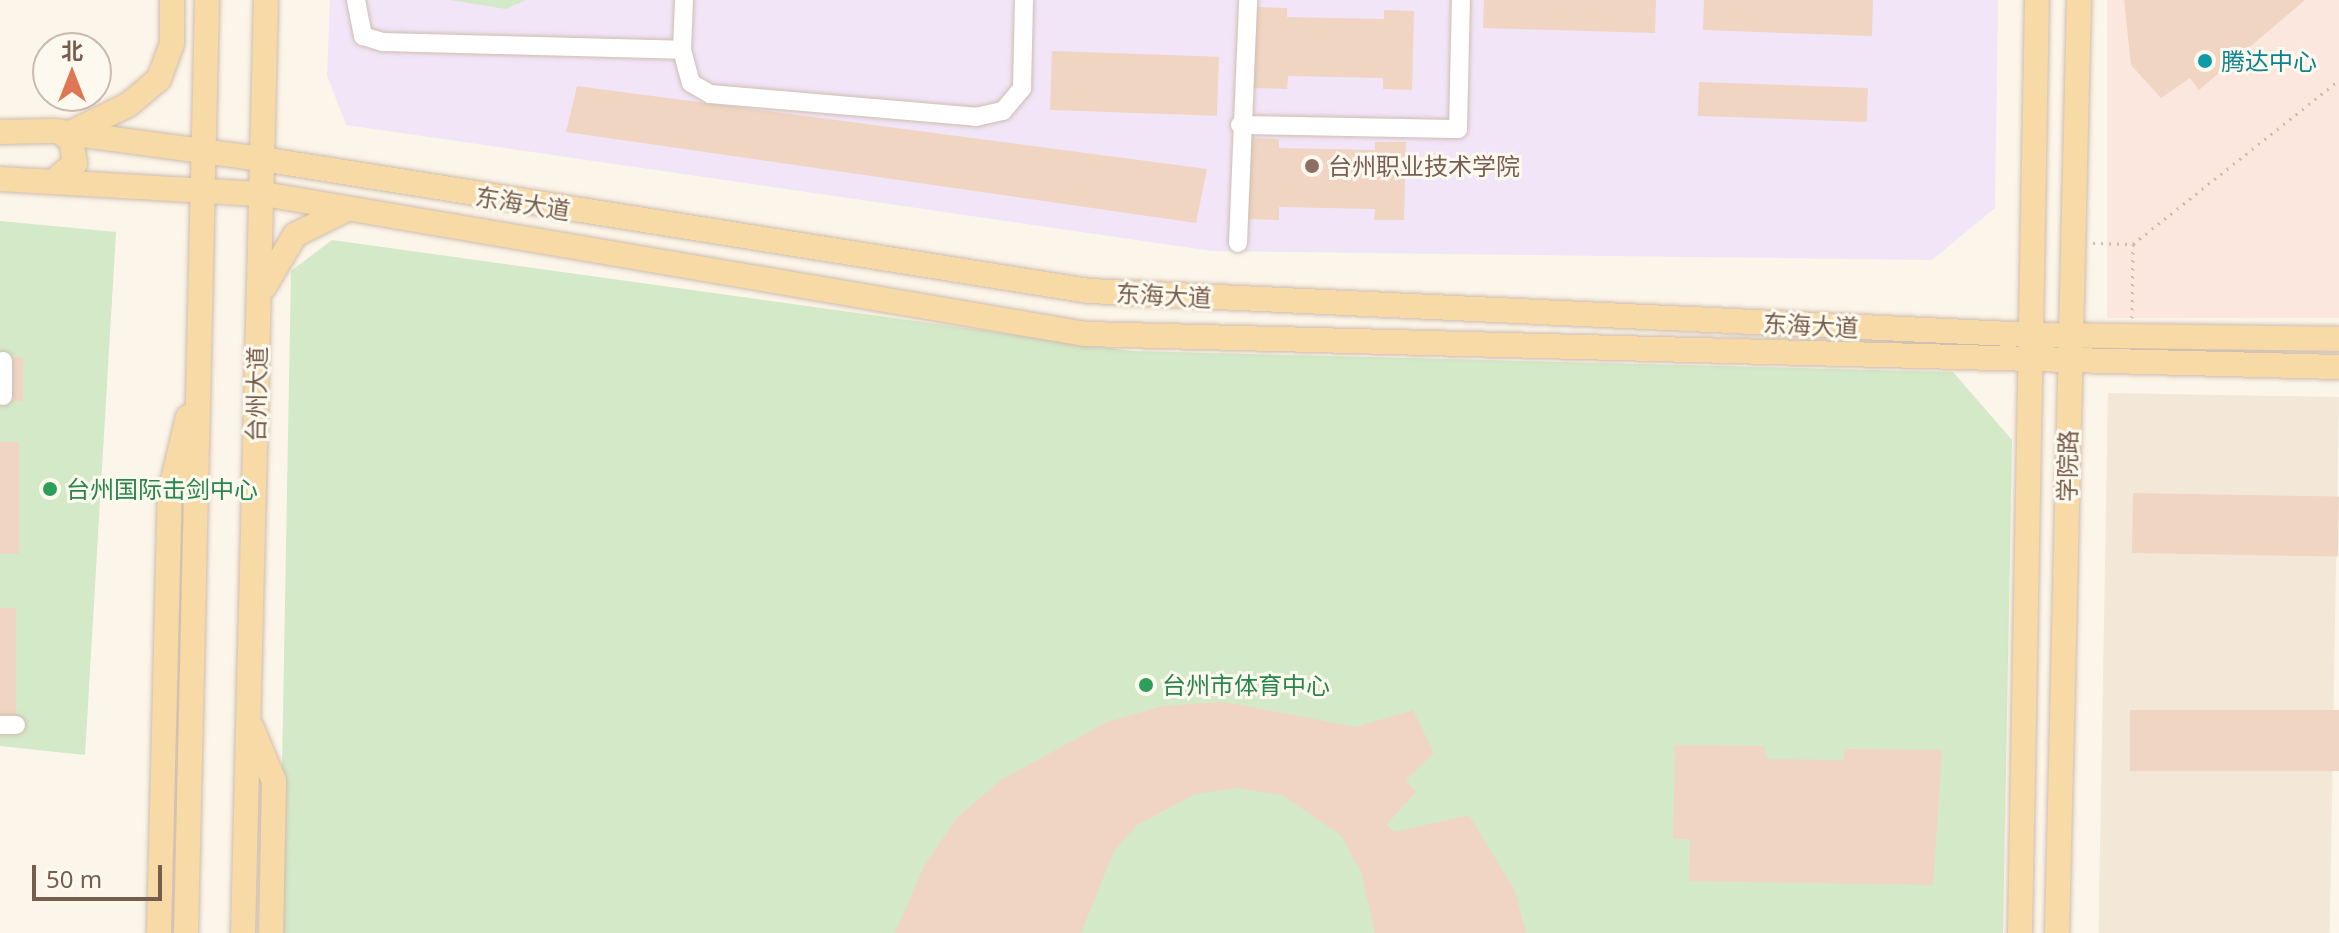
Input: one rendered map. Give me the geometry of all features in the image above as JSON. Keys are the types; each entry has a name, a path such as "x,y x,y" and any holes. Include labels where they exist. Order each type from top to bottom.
{"main road":[{"path":"55,180 75,163 71,140 65,133 128,105 159,79 172,43 172,0"},
{"path":"186,933 207,0"},
{"name":"台州大道","path":"243,933 258,300 264,194 266,0"},
{"name":"学院路","path":"2020,933 2037,0"},
{"name":"学院路","path":"2057,933 2079,0"},
{"name":"东海大道","path":"0,132 65,133 262,159 1089,291 2031,335 2339,339"},
{"name":"东海大道","path":"0,179 203,186 264,194 1086,334 2069,364 2339,367"},
{"path":"258,300 295,235 345,210"},
{"path":"159,933 170,493 199,368"},
{"path":"248,718 274,781 271,933"}],"lane":[{"path":"356,0 363,36 383,42 682,50"},
{"path":"684,0 682,50 691,83 710,94 976,117 1003,111 1022,88 1024,0"},
{"path":"1238,243 1240,125 1248,0"},
{"path":"1240,125 1458,129 1461,0"}],"path":[{"path":"2074,243 2133,244 2339,80"},
{"path":"2131,337 2133,244"}],"shaded area":[{"name":"台州职业技术学院","path":"330,0 1998,0 1995,208 1932,260 1212,251 346,125 327,75"},
{"path":"2107,0 2339,0 2339,318 2107,318"},
{"path":"2108,393 2339,397 2330,933 2099,933"}],"green space":[{"path":"450,0 526,0 506,9"},
{"name":"台州国际击剑中心","path":"0,221 116,232 85,755 0,746"},
{"name":"台州市体育中心","path":"332,240 1131,351 1953,372 2012,440 2003,933 279,933 291,271"}],"building":[{"path":"1484,0 1656,0 1655,33 1483,28"},
{"path":"1704,0 1873,0 1872,36 1703,30"},
{"name":"腾达中心","path":"2124,0 2305,0 2199,90 2190,78 2161,98 2131,65"},
{"path":"1255,7 1287,8 1287,17 1384,19 1384,10 1414,11 1412,90 1383,89 1383,78 1288,76 1287,89 1253,88"},
{"path":"1052,51 1219,57 1217,116 1050,110"},
{"path":"1699,82 1868,88 1867,122 1698,116"},
{"path":"577,86 1207,169 1196,223 566,132"},
{"path":"1247,138 1279,139 1279,148 1375,150 1375,142 1406,142 1404,220 1374,220 1375,209 1279,207 1279,220 1245,219"},
{"path":"0,357 23,357 23,401 0,401"},
{"path":"0,442 19,442 19,554 0,554"},
{"path":"2133,493 2339,497 2338,557 2132,553"},
{"path":"0,608 16,608 16,718 0,718"},
{"name":"台州市体育中心","path":"1224,702 1356,727 1413,710 1434,753 1406,780 1416,792 1386,825 1395,832 1469,815 1515,891 1526,933 1375,933 1361,872 1342,836 1282,795 1237,788 1195,794 1137,825 1114,851 1081,933 895,933 925,864 958,817 1001,780 1107,722 1163,706"},
{"path":"2130,710 2339,710 2339,771 2130,771"},
{"path":"1675,745 1764,746 1767,759 1844,760 1844,749 1942,750 1933,885 1689,881 1690,839 1673,839"}],"place":[{"name":"腾达中心","path":"2205,61"},
{"name":"台州职业技术学院","path":"1312,166"},
{"name":"台州国际击剑中心","path":"50,489"},
{"name":"台州市体育中心","path":"1146,685"}]}
